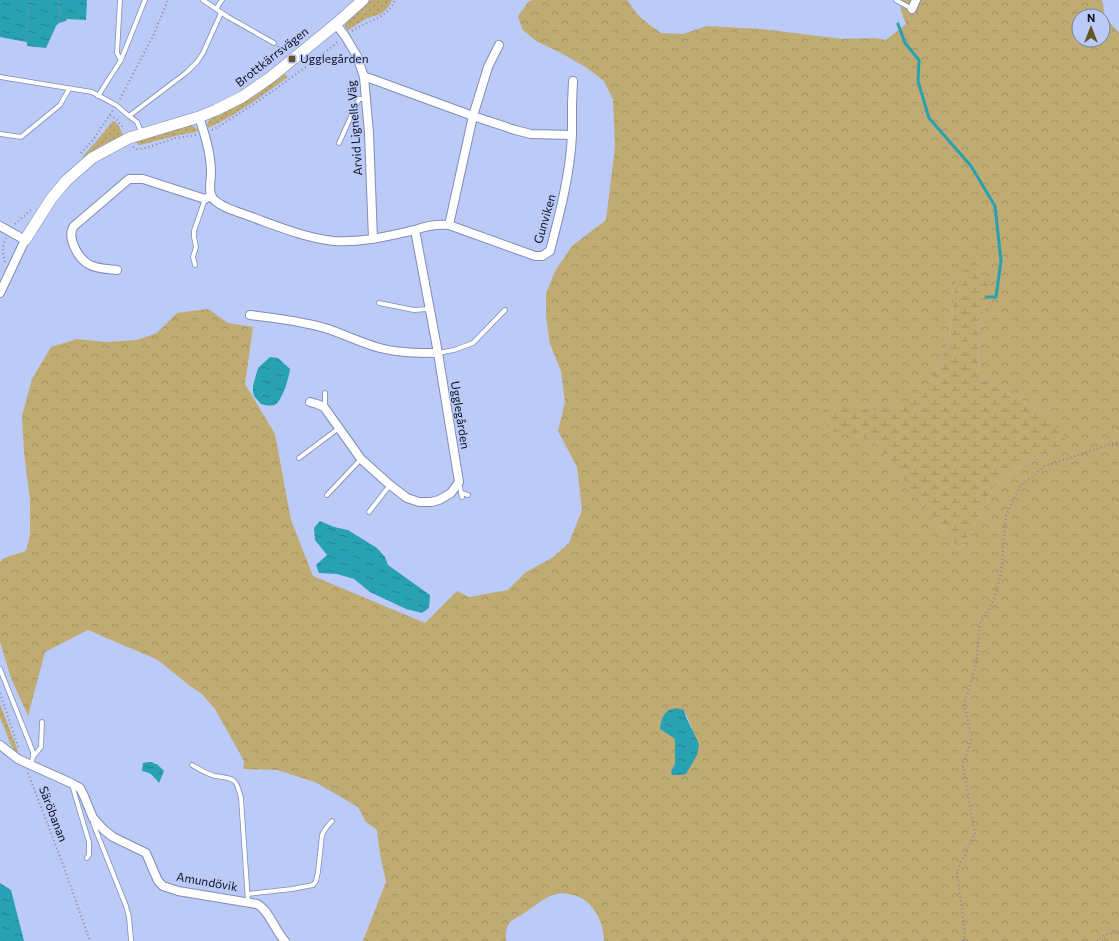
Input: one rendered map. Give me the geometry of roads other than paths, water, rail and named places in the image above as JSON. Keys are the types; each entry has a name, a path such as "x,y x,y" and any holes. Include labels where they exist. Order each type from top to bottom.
{"street":[{"name":"Brottkärrsvägen","path":"0,293 25,240 51,199 66,181 92,158 128,138 199,117 230,104 258,87 271,77 363,0"},
{"path":"912,9 916,0"},
{"name":"Arvid Lignells Väg","path":"336,24 357,56 364,77 373,239"},
{"path":"449,225 473,116 488,67 499,44"},
{"path":"364,77 515,130 531,134 572,135"},
{"name":"Gunviken","path":"415,230 437,225 449,225 535,256 542,256 550,251 568,180 572,135 572,81"},
{"path":"199,117 211,163 210,190 208,198"},
{"path":"117,270 101,269 84,260 73,245 71,230 129,179 143,179 197,198 208,198 220,205 317,238 335,241 350,241 373,239 415,230"},
{"path":"0,226 25,240"},
{"name":"Ugglegården","path":"415,230 438,353 459,482"},
{"path":"250,315 278,318 326,329 380,348 398,352 438,353"},
{"path":"310,402 318,404 325,409 361,459 407,498 419,502 439,500 451,493 459,482"},
{"name":"Amundövik","path":"0,745 18,759 80,788 93,818 113,838 146,853 158,880 163,886 178,891 248,898 263,908 285,941"}],"lane":[{"path":"120,0 116,53 121,60"},
{"path":"98,96 121,60 145,0"},
{"path":"203,0 221,13 274,42"},
{"path":"216,9 222,0"},
{"path":"896,0 912,9"},
{"path":"129,116 187,72 197,62 203,53 221,13"},
{"path":"0,77 92,92 116,105 137,122 142,134"},
{"path":"0,134 21,137 60,106 69,89"},
{"path":"339,143 360,99 366,99"},
{"path":"195,264 193,257 196,247 194,231 208,198"},
{"path":"379,303 414,310 429,309"},
{"path":"438,353 454,350 473,343 505,310"},
{"path":"325,393 325,409"},
{"path":"299,458 339,428"},
{"path":"327,495 361,459"},
{"name":"Ugglegården","path":"459,482 461,495 468,495"},
{"path":"369,512 390,485"},
{"path":"0,669 33,752 33,757"},
{"path":"27,763 41,747 42,722"},
{"path":"192,765 208,773 231,778 238,787 241,798 248,898 313,885 318,872 322,835 332,821"},
{"path":"71,783 89,842 89,855 86,858"},
{"path":"93,818 93,823 101,845 126,906 129,917 131,940"}],"water":[{"path":"0,0 87,0 86,20 67,19 66,21 59,23 56,26 46,48 27,46 26,42 0,37"},
{"path":"270,357 278,358 290,369 281,398 276,404 271,406 261,404 254,396 253,392 253,386 258,368"},
{"path":"320,521 334,527 348,530 377,548 385,557 388,565 430,595 429,608 422,613 406,609 370,592 354,579 337,574 319,573 316,565 327,555 315,540 314,528"},
{"path":"676,708 684,710 699,744 697,755 686,774 672,775 671,771 675,764 675,739 660,729 660,727 665,713"},
{"path":"149,762 157,764 164,771 159,783 150,774 142,771 143,763"},
{"path":"0,883 11,890 24,941 0,941"}],"waterway":[{"path":"898,24 905,43 919,60 918,81 929,118 971,166 995,206 1001,261 996,297 987,297"}],"place":[{"name":"Ugglegården","path":"292,59"}]}
